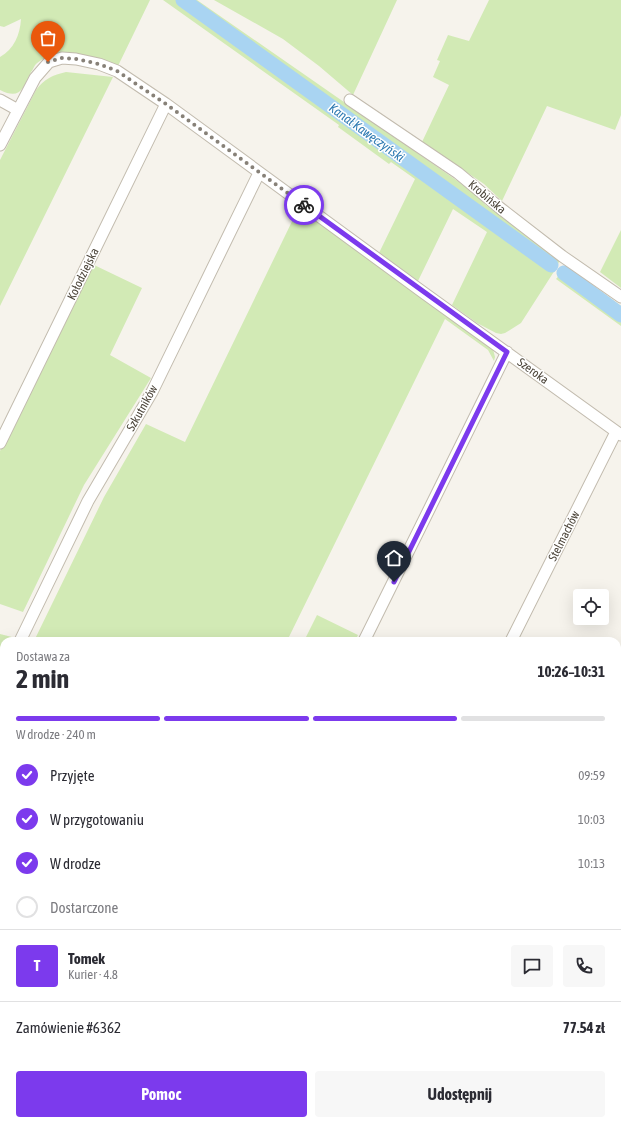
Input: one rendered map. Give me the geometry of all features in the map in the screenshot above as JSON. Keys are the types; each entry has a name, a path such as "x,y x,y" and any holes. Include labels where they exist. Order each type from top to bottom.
{"street":[{"name":"Szeroka","path":"0,145 35,78 48,62 62,58 83,60 117,71 166,104 619,433"},
{"path":"0,100 18,110"},
{"name":"Krobińska","path":"350,100 458,173 518,223 621,297"},
{"name":"Kołodziejska","path":"0,443 166,104"},
{"name":"Szkutników","path":"22,637 88,500 152,392 259,173"},
{"path":"366,637 507,352"},
{"name":"Stelmachów","path":"513,637 619,433"}],"green space":[{"path":"0,0 150,0 118,66 62,53 44,58 38,62 23,88 12,94 0,90 0,57 13,46 18,36 21,19 4,27 0,26"},
{"path":"163,0 197,0 459,182 486,205 559,258 559,262 555,270 521,323 505,333 496,333 477,323 452,305 487,232 453,209 418,281 379,253 415,179 391,162 389,164 338,127 339,125"},
{"path":"214,0 397,0 353,95 319,66 283,39"},
{"path":"489,0 621,0 621,115 615,130 547,106 502,201 484,184 422,142 449,85 433,77 440,61 437,60 448,35 469,41"},
{"path":"66,72 113,77 0,306 0,160 36,90 49,78"},
{"path":"299,207 493,349 495,357 494,361 488,350 445,319 289,637 36,637 104,497 146,424 185,442"},
{"path":"621,230 621,288 600,272"},
{"path":"92,264 142,288 110,355 151,378 84,485 23,612 0,604 0,451"},
{"path":"565,269 573,271 621,306 621,326 556,279"},
{"path":"317,615 358,635 357,637 306,637"},
{"path":"0,634 12,637 0,637"}],"waterway":[{"name":"Kanał Kawęczyński","path":"183,0 551,265"},
{"name":"Kanał Kawęczyński","path":"564,273 621,315"}],"way so far":[{"path":"48,62 62,58 76,59 99,64 117,71 166,104 304,205"}],"route":[{"path":"304,205 507,352 394,582"}]}
